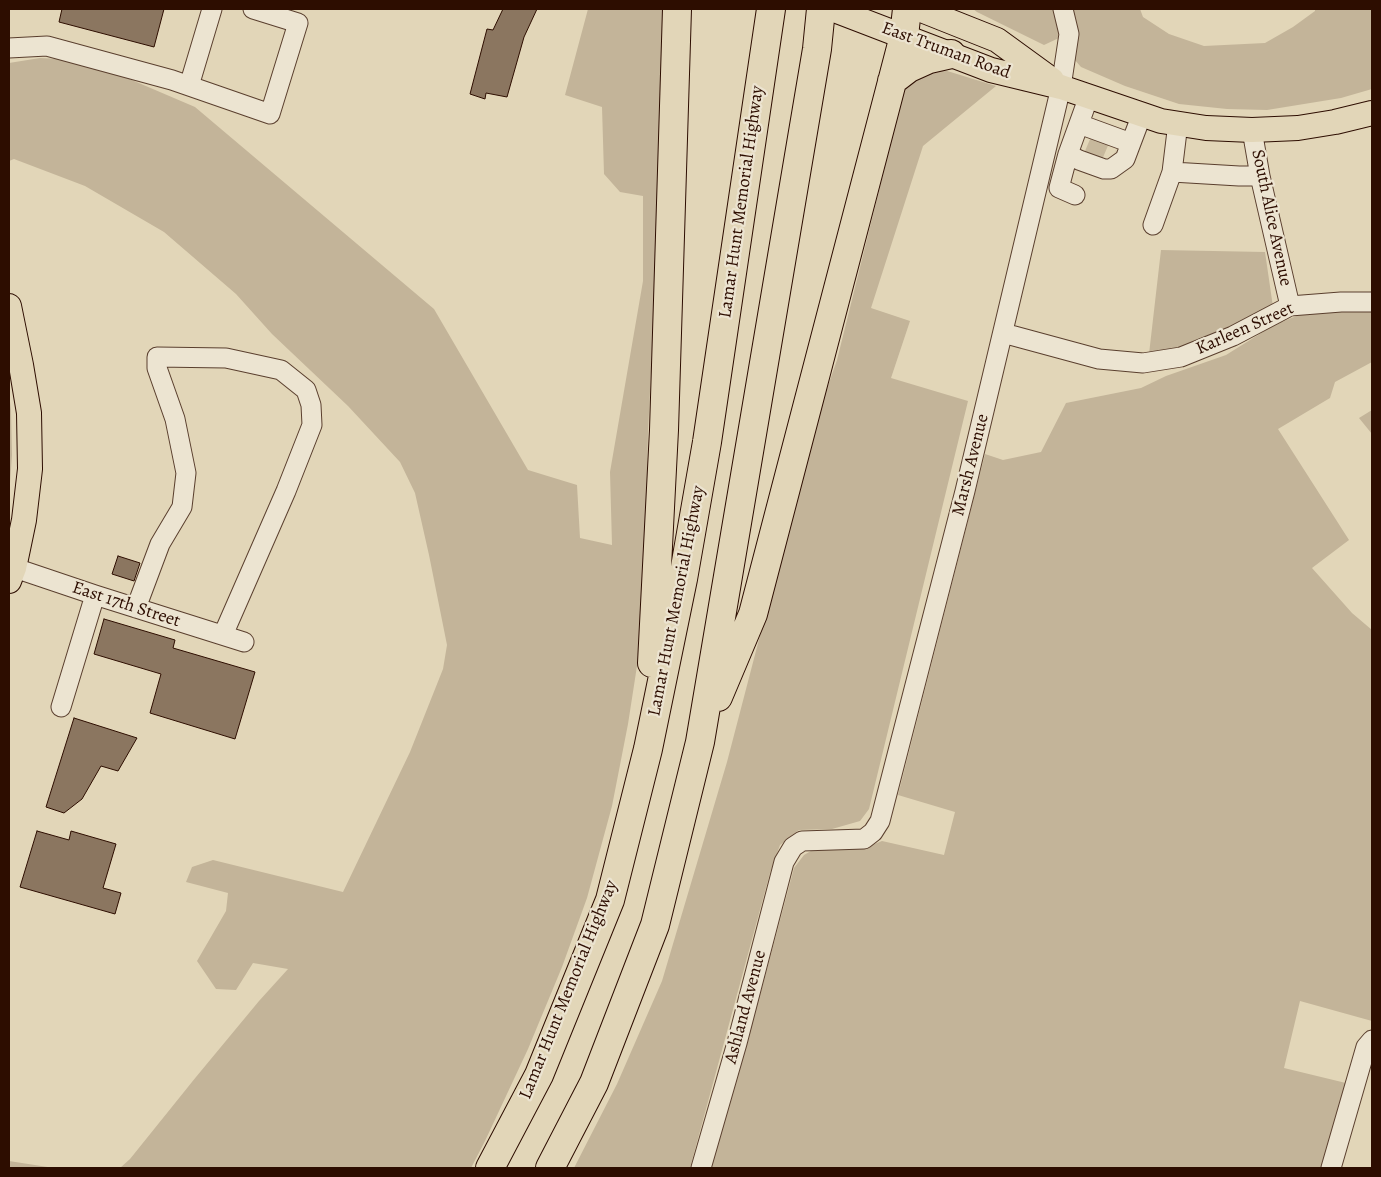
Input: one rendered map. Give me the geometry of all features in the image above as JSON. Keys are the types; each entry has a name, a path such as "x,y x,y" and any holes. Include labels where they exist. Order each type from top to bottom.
{"highway":[{"path":"648,749 664,430 677,9"},
{"path":"550,1168 594,1083 655,925 700,742 817,49 821,9"},
{"path":"700,742 753,614 904,36 907,9"},
{"name":"Lamar Hunt Memorial Highway","path":"490,1168 539,1075 610,900 648,749 683,579 707,442 769,19"},
{"path":"892,81 909,68 929,59 951,54"}],"main road":[{"name":"East Truman Road","path":"832,9 992,70 1061,87 1161,121 1206,128 1252,130 1298,128 1372,113"},
{"name":"East Truman Road","path":"920,9 997,40 1061,87"},
{"path":"9,306 29,412 30,469 24,520 11,572"}],"street":[{"path":"189,86 212,9"},
{"path":"9,48 47,46 172,80 270,114 298,23 252,9"},
{"name":"Marsh Avenue","path":"792,847 802,841 864,838 873,832 880,821 963,501 1050,137 1061,87 1069,34 1063,9"},
{"path":"1074,195 1059,188 1076,141 1089,96"},
{"path":"1076,141 1079,160 1104,169 1111,169 1123,152 1142,114"},
{"path":"1153,224 1172,172 1178,123"},
{"name":"South Alice Avenue","path":"1252,130 1260,176 1290,306"},
{"path":"1050,137 1123,152"},
{"path":"1172,172 1260,176"},
{"name":"Karleen Street","path":"1003,333 1099,359 1143,363 1180,357 1233,336 1290,306 1341,302 1372,302"},
{"path":"136,608 160,544 182,507 186,473 175,419 156,368 157,356 226,358 281,370 306,390 311,405 312,425 286,491 223,635"},
{"name":"East 17th Street","path":"11,572 95,595 244,642"},
{"path":"61,707 95,595"},
{"name":"Ashland Avenue","path":"701,1168 737,1043 784,862 792,847"},
{"path":"1331,1168 1366,1047 1372,1040"}],"shaded area":[{"path":"588,9 666,9 648,432 645,564 637,666 612,806 587,898 562,967 528,1049 471,1168 120,1168 130,1159 259,1001 288,969 253,963 236,990 216,989 197,961 226,911 228,893 186,882 192,867 213,860 343,892 410,752 443,669 447,645 415,493 400,462 348,406 272,334 236,294 164,232 85,186 14,159 9,161 9,63 40,58 85,60 195,107 434,309 528,470 577,485 580,538 612,545 610,472 643,281 643,196 620,192 604,174 602,107 565,95"},
{"path":"973,9 1055,9 1061,24 1059,38 1044,45"},
{"path":"1068,9 1140,9 1143,17 1169,34 1204,46 1265,43 1293,27 1315,11 1315,9 1372,9 1372,89 1341,98 1267,110 1227,109 1179,104 1125,86 1081,67 1074,59"},
{"path":"929,69 944,70 996,86 923,146 871,308 910,321 891,378 968,401 869,809 860,821 832,829 799,830 780,845 770,873 690,1168 574,1168 617,1084 662,981 727,762 817,417 837,360 901,102 908,81"},
{"path":"1161,250 1265,252 1273,307 1227,331 1193,344 1149,354"},
{"path":"1372,309 1372,362 1335,382 1330,398 1278,429 1349,540 1312,568 1352,613 1372,630 1372,1021 1300,1001 1284,1068 1350,1084 1325,1168 709,1168 763,984 794,868 804,855 816,848 869,846 882,841 944,855 955,812 898,795 985,454 1003,460 1041,452 1066,403 1141,388 1166,376 1226,355 1274,325 1299,315 1336,310"},
{"path":"9,393 12,455 9,498"},
{"path":"1372,410 1372,434 1359,418"},
{"path":"9,1161 54,1168 9,1168"}],"building":[{"path":"62,9 164,9 154,47 59,22"},
{"path":"503,9 537,9 524,37 507,97 486,93 485,99 470,94 487,29 493,30"},
{"path":"118,556 140,563 134,581 112,574"},
{"path":"104,619 175,640 173,648 255,672 235,739 150,713 161,674 94,654"},
{"path":"74,718 137,738 118,771 101,766 82,799 64,813 46,807"},
{"path":"37,831 69,840 71,831 116,844 103,888 121,893 115,914 20,887"}],"tunnel":[{"path":"1088,144 1114,155"}]}
